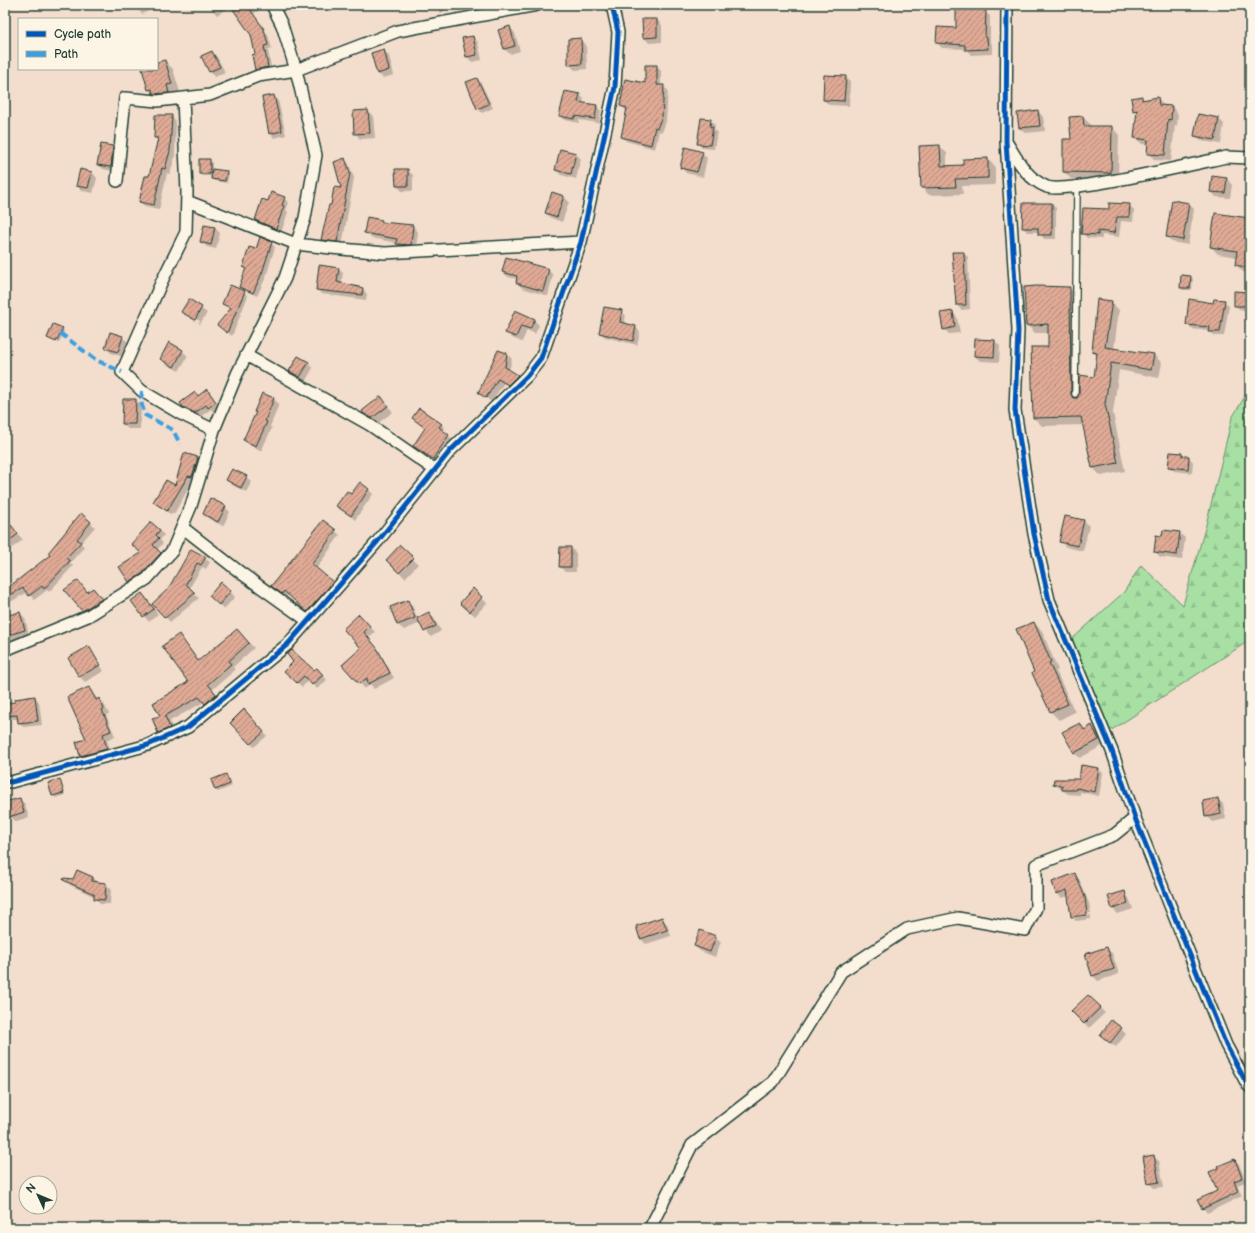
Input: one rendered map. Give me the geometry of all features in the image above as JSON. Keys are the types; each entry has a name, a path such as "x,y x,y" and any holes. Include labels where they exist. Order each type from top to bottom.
{"street":[{"path":"5,650 88,616 147,579 172,551 191,506 214,430 246,355 285,278 305,218 316,155 296,70 282,25 272,5"},
{"path":"117,181 125,98 157,101 210,95 258,76 296,70 398,30 537,5"},
{"path":"5,781 11,782 148,745 188,727 288,644 378,541 450,451 527,376 541,358 580,242 615,87 618,32 612,5"},
{"path":"1007,5 1006,141 1018,330 1016,410 1034,534 1049,600 1112,751 1135,818 1223,1037 1247,1084 1250,1087"},
{"path":"183,98 187,201 186,232 162,281 122,372 142,391 180,414 214,430"},
{"path":"1006,141 1024,171 1035,181 1049,188 1077,187 1226,157 1250,158"},
{"path":"187,201 296,244 385,253 580,242"},
{"path":"246,355 370,425 435,470"},
{"path":"182,527 240,573 308,621"},
{"path":"650,1228 692,1145 774,1082 841,972 907,929 958,918 1025,930 1036,908 1036,865 1114,835 1135,818"}],"lane":[{"path":"1075,394 1077,187"}],"green space":[{"path":"1250,388 1250,640 1110,731 1070,641 1124,592 1141,565 1183,605 1206,525 1232,418"}],"building":[{"path":"230,5 247,5 264,29 268,45 264,46 268,67 255,70 252,55 255,54 251,35"},
{"path":"956,8 986,10 985,38 987,38 988,49 965,50 965,45 936,43 937,27 956,28"},
{"path":"642,19 657,19 657,37 643,38"},
{"path":"510,26 515,46 504,49 498,30"},
{"path":"473,36 477,55 466,57 462,38"},
{"path":"581,38 582,64 568,65 568,39"},
{"path":"384,49 389,70 377,74 371,53"},
{"path":"212,51 220,67 209,72 201,56"},
{"path":"165,60 172,84 167,85 169,93 153,94 152,89 148,90 142,70 158,70 158,62"},
{"path":"645,65 657,65 657,85 664,85 662,117 657,128 655,127 651,145 621,137 627,108 620,106 625,79 645,83"},
{"path":"824,75 846,76 844,101 823,100"},
{"path":"477,78 489,104 477,109 466,82"},
{"path":"565,91 580,94 578,102 597,105 595,119 575,116 574,119 559,116"},
{"path":"274,95 282,131 269,134 262,97"},
{"path":"1142,96 1142,100 1158,97 1159,105 1172,106 1171,120 1168,119 1165,155 1147,154 1148,140 1134,138 1137,110 1133,111 1131,98"},
{"path":"368,110 370,133 354,134 353,111"},
{"path":"1038,110 1040,126 1019,128 1017,113"},
{"path":"1198,114 1219,118 1215,140 1194,136"},
{"path":"155,115 172,115 170,151 165,169 162,168 154,205 139,202 145,176 149,176 158,138 154,138"},
{"path":"1083,116 1084,126 1112,126 1111,173 1063,172 1063,139 1071,139 1069,117"},
{"path":"701,118 711,119 710,127 713,127 710,145 697,144"},
{"path":"101,144 113,146 111,167 97,165"},
{"path":"940,145 941,166 963,165 963,159 988,158 988,178 955,179 956,187 921,188 919,146"},
{"path":"685,147 703,152 697,172 680,168"},
{"path":"560,149 576,153 571,174 555,170"},
{"path":"345,158 350,173 337,242 321,240 329,205 331,205 334,187 341,188 334,162"},
{"path":"199,159 210,159 210,174 199,174"},
{"path":"80,169 92,172 88,188 76,186"},
{"path":"212,169 227,171 225,181 211,179"},
{"path":"395,169 408,169 408,186 396,186"},
{"path":"1212,176 1227,178 1225,193 1210,192"},
{"path":"271,192 285,197 282,205 284,206 276,229 255,220 262,199 268,201"},
{"path":"552,192 564,196 557,217 545,213"},
{"path":"1172,200 1189,203 1183,240 1166,237"},
{"path":"1023,203 1052,203 1052,235 1038,235 1038,228 1022,228"},
{"path":"1109,203 1130,204 1129,217 1117,217 1114,233 1098,231 1098,235 1081,234 1083,208 1109,209"},
{"path":"1215,213 1249,218 1247,237 1250,238 1250,268 1235,265 1237,251 1210,247"},
{"path":"367,217 382,220 381,222 413,225 411,245 396,244 397,239 364,233"},
{"path":"204,225 215,227 211,245 200,242"},
{"path":"260,237 272,242 262,273 253,293 239,287 246,268 243,267 249,247 256,249"},
{"path":"952,252 964,252 966,305 956,305"},
{"path":"506,257 549,269 543,291 516,283 517,276 502,272"},
{"path":"319,265 339,268 337,282 363,288 362,295 316,290"},
{"path":"1181,275 1191,276 1190,288 1180,288"},
{"path":"230,285 245,291 227,333 217,325 231,308 222,304"},
{"path":"1024,287 1070,287 1071,394 1073,398 1077,398 1079,394 1079,375 1094,377 1097,353 1092,352 1097,299 1112,301 1105,347 1154,354 1151,370 1111,363 1105,404 1118,463 1092,468 1081,417 1033,418 1031,347 1048,347 1048,324 1026,326"},
{"path":"1234,291 1248,292 1248,306 1234,306"},
{"path":"189,299 202,307 195,320 181,312"},
{"path":"1189,299 1213,303 1214,299 1225,300 1220,332 1209,332 1210,327 1186,325"},
{"path":"604,307 622,310 620,322 636,326 633,341 599,333"},
{"path":"515,310 535,319 530,329 521,326 516,337 505,333"},
{"path":"953,311 955,327 943,330 940,313"},
{"path":"53,324 63,328 56,342 47,338"},
{"path":"110,332 123,336 118,352 105,348"},
{"path":"975,339 995,340 994,357 974,356"},
{"path":"169,342 183,350 174,367 160,359"},
{"path":"498,350 507,353 505,367 518,375 508,385 498,379 486,398 478,393"},
{"path":"298,356 309,362 300,377 289,371"},
{"path":"207,389 216,402 208,408 206,405 195,413 183,407 180,403 195,392 198,396"},
{"path":"262,393 274,398 265,421 267,422 256,446 243,440 256,412 254,412"},
{"path":"381,396 388,406 372,418 364,414 362,411"},
{"path":"123,399 136,399 135,424 122,424"},
{"path":"419,408 442,424 439,427 449,435 433,459 413,446 425,428 412,418"},
{"path":"1170,452 1182,453 1182,456 1189,456 1188,469 1168,467"},
{"path":"184,453 198,457 192,477 188,476 167,511 153,502 166,480 175,485"},
{"path":"232,469 247,476 241,488 226,480"},
{"path":"360,482 369,489 351,516 336,506 347,491 351,494"},
{"path":"210,498 226,506 218,522 203,514"},
{"path":"81,513 91,522 77,539 81,542 66,558 70,561 44,589 42,586 29,596 23,588 5,598 5,590 50,555 48,553"},
{"path":"1065,516 1084,520 1078,546 1059,542"},
{"path":"323,520 336,530 312,564 333,582 307,612 284,591 282,594 271,586"},
{"path":"151,522 160,530 156,535 159,538 153,545 161,553 142,574 129,582 119,567 141,553 131,544"},
{"path":"11,525 18,534 5,544 5,530"},
{"path":"1163,530 1180,532 1177,555 1154,552 1156,535 1162,536"},
{"path":"400,545 414,558 399,573 386,560"},
{"path":"560,547 571,547 571,567 559,567"},
{"path":"191,549 206,557 201,565 197,563 186,584 195,593 165,618 152,604 168,589"},
{"path":"78,580 87,592 93,588 102,599 82,611 64,590"},
{"path":"221,582 231,591 219,605 209,596"},
{"path":"473,588 482,597 470,612 460,603"},
{"path":"142,593 154,609 143,617 131,601"},
{"path":"408,600 415,618 397,625 390,607"},
{"path":"20,612 25,630 5,636 5,616"},
{"path":"429,612 436,626 424,632 417,618"},
{"path":"359,614 370,626 364,632 377,648 390,673 368,684 367,678 359,684 342,665 361,648 343,629"},
{"path":"1034,622 1051,662 1049,663 1068,704 1050,712 1032,673 1034,672 1016,629"},
{"path":"237,629 249,643 229,661 231,664 208,684 216,694 205,704 199,697 165,716 170,728 158,733 152,718 160,716 153,703 188,682 162,646 179,634 198,661"},
{"path":"89,646 100,665 79,677 68,658"},
{"path":"292,650 314,670 317,668 323,675 312,685 304,676 297,683 284,671 293,662 287,654"},
{"path":"89,687 96,700 99,698 104,709 102,710 111,731 103,734 107,749 80,756 76,742 86,739 67,697"},
{"path":"35,696 38,721 18,723 17,715 5,716 5,703 15,702 15,699"},
{"path":"244,709 264,732 250,744 230,723"},
{"path":"1080,723 1084,730 1092,725 1099,740 1074,753 1062,732"},
{"path":"1081,765 1099,768 1095,792 1076,788 1076,790 1062,790 1062,786 1053,784 1054,779 1079,779"},
{"path":"226,774 230,784 215,790 211,780"},
{"path":"60,779 64,793 52,796 48,783"},
{"path":"20,798 24,812 9,817 5,802"},
{"path":"1218,798 1221,814 1205,817 1203,801"},
{"path":"77,870 93,877 91,881 106,883 105,900 94,899 94,894 63,880 64,878 73,879"},
{"path":"1075,873 1085,897 1087,915 1071,917 1067,890 1056,894 1052,882"},
{"path":"1125,891 1128,904 1112,909 1108,896"},
{"path":"662,917 667,930 640,939 636,926"},
{"path":"700,930 716,936 710,952 694,946"},
{"path":"1107,947 1114,969 1092,976 1085,954"},
{"path":"1088,995 1101,1007 1084,1024 1071,1011"},
{"path":"1111,1020 1122,1028 1110,1043 1100,1035"},
{"path":"1154,1155 1159,1182 1148,1184 1143,1157"},
{"path":"1235,1159 1242,1178 1234,1181 1238,1192 1202,1209 1197,1200 1217,1191 1209,1172 1219,1168 1218,1166"}],"marked path":[{"path":"60,333 96,360 122,372"},
{"path":"142,391 141,402 145,415 173,430 180,444"}],"cycle path":[{"path":"5,781 11,782 148,745 188,727 288,644 378,541 450,451 527,376 541,358 581,242 615,87 618,32 612,5"},
{"path":"1007,5 1006,141 1018,330 1015,410 1034,534 1049,600 1112,751 1135,818 1226,1045 1250,1087"}]}
